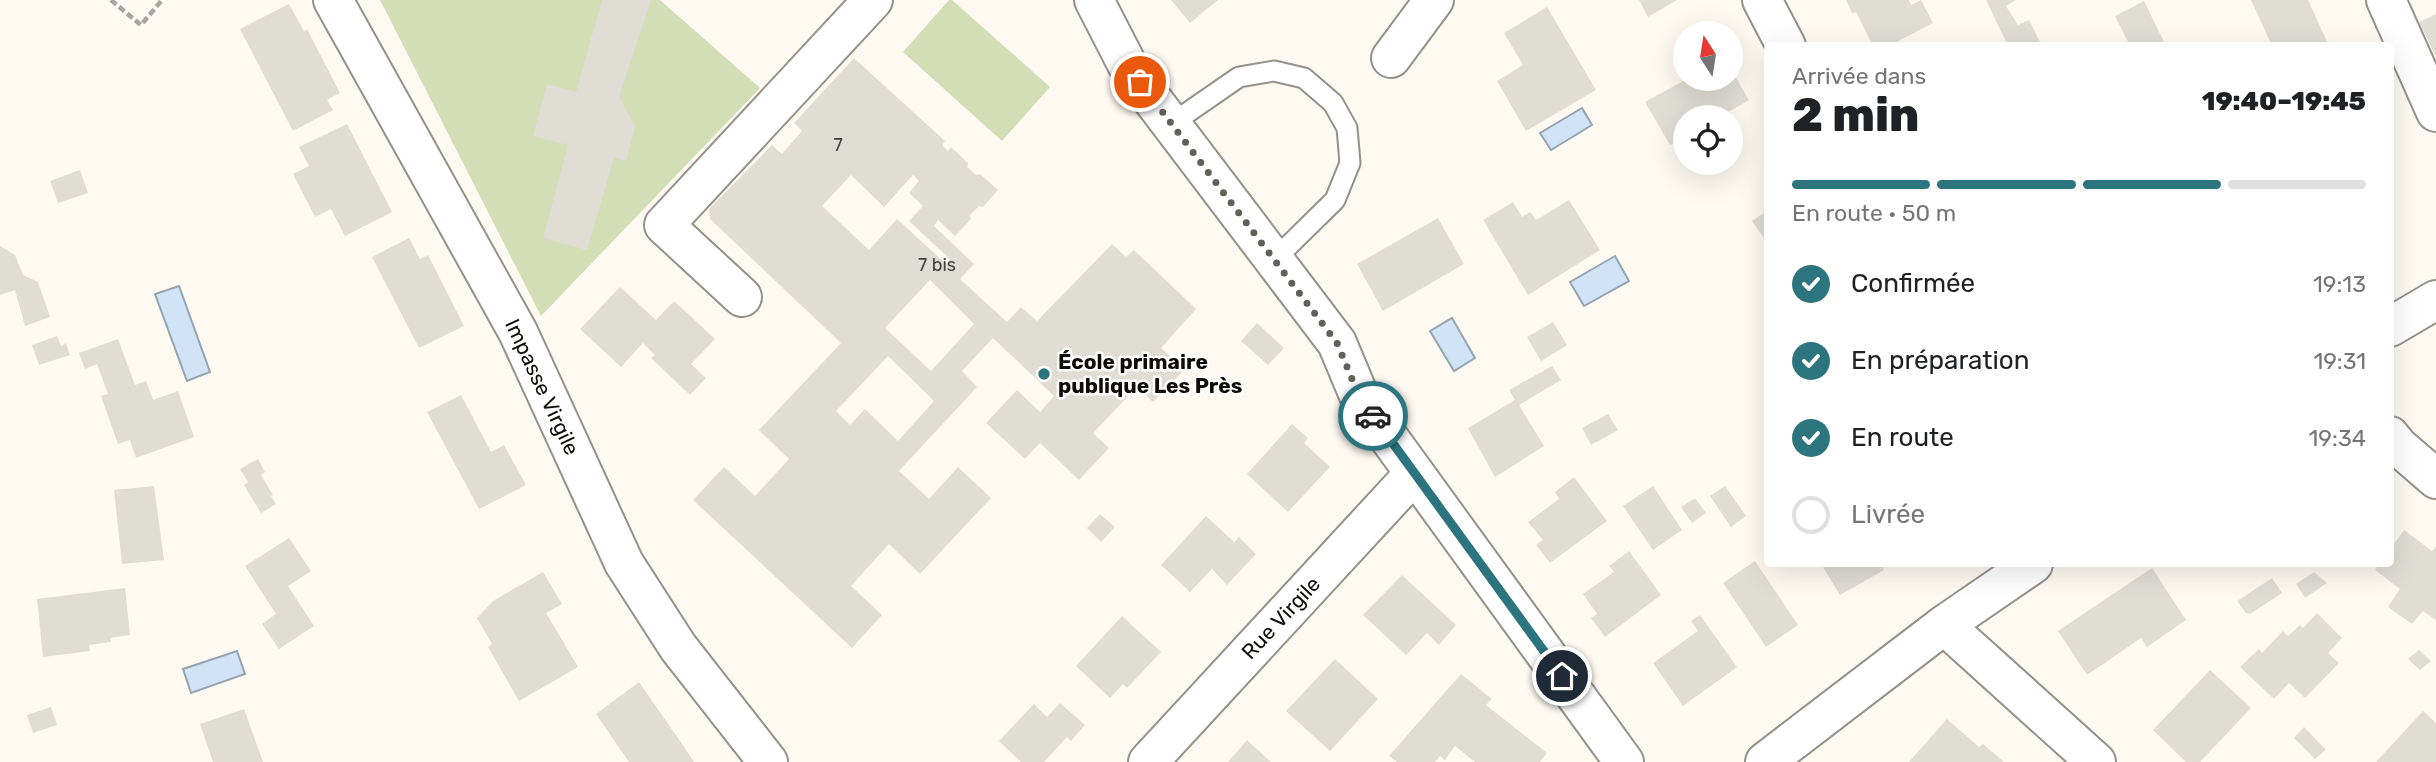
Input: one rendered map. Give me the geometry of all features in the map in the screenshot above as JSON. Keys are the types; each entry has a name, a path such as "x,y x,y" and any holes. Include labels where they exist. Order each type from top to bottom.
{"street":[{"name":"Impasse Virgile","path":"333,0 518,332 624,563 678,647 768,762"},
{"path":"742,297 664,225 873,0"},
{"path":"1094,0 1130,70 1337,343 1360,398 1625,762"},
{"path":"1391,58 1434,0"},
{"path":"1762,0 1784,42"},
{"path":"2386,0 2436,112"},
{"path":"2394,325 2436,300"},
{"path":"2394,441 2436,478"},
{"name":"Rue Virgile","path":"1148,762 1414,474"},
{"path":"1765,762 1944,625 2029,567"},
{"path":"1944,625 2095,762"}],"lane":[{"path":"1171,124 1239,77 1274,71 1304,78 1333,103 1347,128 1350,163 1335,200 1274,260"}],"path":[{"path":"111,0 141,25 162,0"}],"green space":[{"path":"380,0 660,0 760,88 541,316"},
{"path":"949,0 1050,87 1002,141 903,52"}],"water":[{"path":"1582,108 1592,125 1551,150 1540,133"},
{"path":"1615,256 1629,281 1584,306 1570,282"},
{"path":"179,286 210,372 187,381 155,294"},
{"path":"1452,318 1475,358 1454,371 1430,331"},
{"path":"237,651 245,674 191,693 183,669"}],"building":[{"path":"602,0 651,0 619,97 635,126 626,161 614,158 587,250 543,238 568,145 533,136 547,84 576,92"},
{"path":"1171,0 1218,0 1190,23"},
{"path":"1639,0 1677,0 1648,17"},
{"path":"1846,0 1909,0 1911,5 1921,0 1933,23 1897,42 1871,42 1856,12 1852,13"},
{"path":"1986,0 2016,0 2006,6 2018,25 2029,20 2040,42 2006,42"},
{"path":"2251,0 2308,0 2327,42 2270,42"},
{"path":"2144,1 2164,42 2128,42 2115,16"},
{"path":"289,4 304,31 307,29 340,93 327,100 333,110 293,131 240,29"},
{"path":"1547,7 1596,90 1526,131 1497,81 1523,65 1504,33"},
{"path":"2436,14 2436,57 2419,22"},
{"path":"854,58 945,141 942,145 948,151 951,147 968,163 967,167 976,175 980,174 998,190 983,207 979,206 970,215 971,219 955,236 938,220 934,226 974,264 960,279 1007,322 1021,307 1037,321 1112,244 1126,257 1134,250 1196,309 1161,348 1184,370 1153,402 1137,387 1093,433 1109,448 1079,480 1040,443 1025,459 986,423 1017,390 1040,412 1054,396 993,338 962,371 977,387 899,471 929,499 958,467 991,498 920,574 889,544 851,586 882,615 852,648 693,500 724,467 755,496 789,459 759,430 841,343 710,219 709,209 772,145 782,154 802,131 794,123","holes":["851,175 884,207 913,175 919,181 909,193 923,206 909,221 950,259 946,264 897,219 869,250 822,206","930,280 974,324 931,371 885,328","888,356 934,401 898,441 865,409 850,425 836,411"]},
{"path":"1673,87 1673,91 1743,90 1749,100 1740,105 1673,105 1673,143 1670,145 1645,102"},
{"path":"347,124 392,212 345,236 331,209 315,217 293,174 309,166 299,147"},
{"path":"80,170 88,193 58,203 50,181"},
{"path":"1569,200 1600,250 1528,295 1483,220 1513,202 1522,217 1530,212 1536,220"},
{"path":"1764,213 1764,238 1752,221"},
{"path":"1438,218 1464,264 1383,311 1357,264"},
{"path":"409,238 420,259 428,255 464,326 419,348 372,257"},
{"path":"0,246 15,255 23,275 38,282 50,317 25,326 15,290 0,295"},
{"path":"620,287 656,320 674,301 715,339 691,364 706,378 690,395 651,358 655,355 643,343 621,367 580,329"},
{"path":"1553,322 1567,345 1541,361 1527,337"},
{"path":"1257,323 1284,348 1268,365 1241,341"},
{"path":"57,336 61,346 66,343 70,355 39,365 32,345"},
{"path":"118,339 135,385 146,381 153,400 178,391 194,437 136,458 130,440 118,444 101,396 108,394 97,364 85,369 79,353"},
{"path":"1552,366 1561,380 1519,405 1544,446 1495,477 1468,428 1515,400 1509,390"},
{"path":"461,395 491,452 504,445 526,485 479,509 427,412"},
{"path":"1608,414 1618,430 1591,445 1582,428"},
{"path":"1292,424 1308,438 1304,443 1330,467 1288,512 1247,474"},
{"path":"258,459 265,472 261,475 276,504 261,513 244,485 248,482 240,469"},
{"path":"1574,477 1607,521 1550,563 1536,545 1543,540 1528,522 1559,499 1555,492"},
{"path":"154,486 164,560 122,564 114,490"},
{"path":"1653,486 1682,530 1653,550 1623,506"},
{"path":"1725,486 1746,516 1731,527 1710,496"},
{"path":"1695,498 1706,513 1692,523 1681,507"},
{"path":"1100,514 1115,527 1101,542 1087,528"},
{"path":"1206,516 1234,542 1239,537 1256,554 1227,585 1212,569 1190,592 1161,565"},
{"path":"2404,530 2432,551 2436,546 2436,620 2423,611 2412,624 2388,607 2400,589 2375,570 2377,567 2394,567 2394,544"},
{"path":"289,538 311,571 288,586 314,626 279,649 262,624 276,614 245,566"},
{"path":"1629,551 1661,595 1605,637 1591,618 1597,614 1583,594 1614,572 1609,566"},
{"path":"1755,561 1798,625 1766,647 1723,583"},
{"path":"1823,567 1882,567 1884,570 1840,595"},
{"path":"2152,568 2186,620 2147,647 2141,638 2087,675 2058,631"},
{"path":"543,572 562,604 546,613 578,667 519,701 488,647 492,644 477,618 493,601"},
{"path":"2314,572 2327,583 2305,598 2296,584"},
{"path":"1402,575 1456,625 1439,645 1427,633 1406,655 1363,615"},
{"path":"2272,578 2282,593 2250,614 2246,613 2237,601"},
{"path":"125,588 130,635 110,638 111,642 89,645 90,651 43,657 37,599"},
{"path":"2317,613 2342,638 2328,653 2339,663 2305,698 2289,683 2274,699 2240,667 2259,649 2262,653 2283,631 2288,636 2300,625 2303,628"},
{"path":"1700,615 1737,667 1683,706 1653,663 1698,631 1691,621"},
{"path":"1122,616 1161,652 1127,688 1123,684 1110,698 1076,666"},
{"path":"2419,650 2431,661 2420,670 2408,659"},
{"path":"1335,659 1378,699 1330,751 1286,711"},
{"path":"2210,670 2251,708 2200,762 2186,762 2153,730"},
{"path":"1461,674 1492,699 1486,705 1547,753 1540,762 1475,762 1455,746 1445,760 1440,756 1435,762 1397,762 1389,756"},
{"path":"639,682 694,762 629,762 596,714"},
{"path":"1060,703 1085,725 1071,741 1067,737 1044,762 1021,762 999,741 1034,704 1047,717"},
{"path":"51,707 57,725 33,733 27,715"},
{"path":"244,709 263,762 213,762 200,724"},
{"path":"2423,711 2436,723 2436,762 2376,762"},
{"path":"1947,719 1979,747 1983,744 2004,762 1909,762"},
{"path":"2304,727 2326,750 2315,759 2294,738"},
{"path":"1247,740 1271,762 1228,762"}],"way so far":[{"path":"1140,82 1337,343 1360,398 1373,416"}],"place":[{"name":"École primaire publique Les Près","path":"1044,374"}],"route":[{"path":"1373,416 1562,676"}]}
